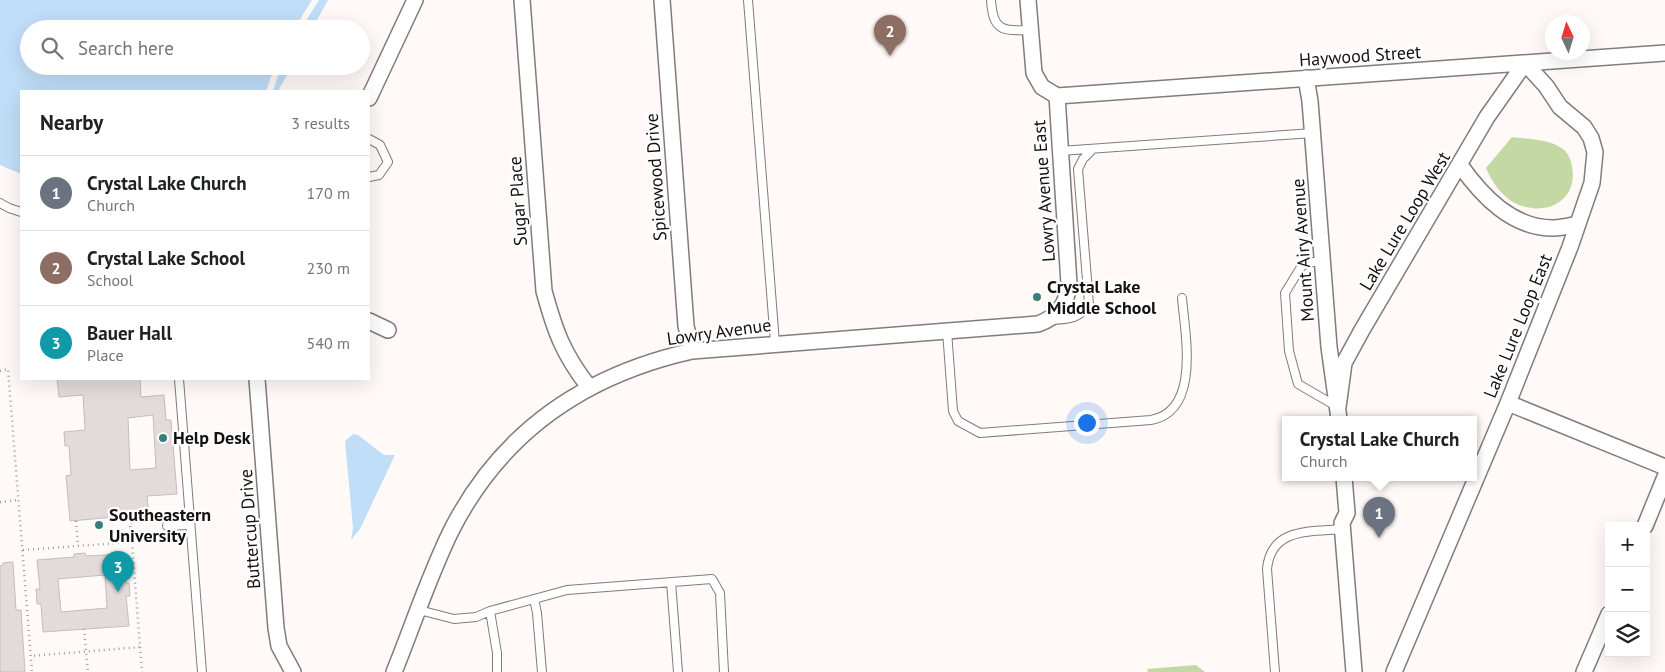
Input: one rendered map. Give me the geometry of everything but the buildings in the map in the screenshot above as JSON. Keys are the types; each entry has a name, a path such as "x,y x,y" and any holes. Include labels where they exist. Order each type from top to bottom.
{"street":[{"path":"370,96 415,0"},
{"name":"Sugar Place","path":"522,0 544,291 557,336 572,365 589,387"},
{"name":"Spicewood Drive","path":"662,0 686,326 692,351"},
{"path":"1028,0 1034,73 1042,87 1057,96"},
{"name":"Haywood Street","path":"1057,96 1665,53"},
{"name":"Lake Lure Loop West","path":"1338,413 1344,363 1492,110 1525,63"},
{"name":"Lake Lure Loop East","path":"1477,476 1570,247 1576,224 1592,183 1595,152 1591,138 1584,127 1560,107 1546,86 1525,63"},
{"name":"Mount Airy Avenue","path":"1306,78 1313,133 1329,347 1338,413"},
{"name":"Lowry Avenue East","path":"1055,315 1068,298 1070,284 1057,96"},
{"path":"1460,165 1490,201 1509,215 1533,225 1554,228 1576,224"},
{"name":"Lowry Avenue","path":"394,672 451,531 485,477 513,444 533,425 589,387 646,363 692,351 775,343 1038,324 1055,315"},
{"path":"370,321 388,330"},
{"name":"Buttercup Drive","path":"257,380 276,628 279,646 293,672"},
{"path":"1508,403 1665,467"},
{"path":"1648,522 1665,477"},
{"path":"1344,481 1347,513 1342,523 1354,672"},
{"name":"Lake Lure Loop East","path":"1394,672 1475,481"},
{"path":"1584,672 1605,623"}],"lane":[{"path":"748,0 775,343"},
{"path":"991,0 992,16 1001,28 1012,31 1030,30"},
{"path":"1060,151 1313,133"},
{"path":"370,140 380,145 388,162 379,175 370,177"},
{"path":"1055,315 1073,318 1083,313 1089,304 1078,169 1083,158 1093,149"},
{"path":"0,203 20,212"},
{"path":"1322,262 1308,262 1301,267 1285,293 1288,351 1298,384 1338,413"},
{"path":"947,331 953,411 958,421 980,433 1151,420 1158,419 1177,406 1184,390 1187,363 1182,298"},
{"path":"179,380 202,672"},
{"path":"167,526 190,525"},
{"path":"1275,672 1267,569 1268,558 1276,546 1288,536 1343,529"},
{"path":"419,610 454,619 476,617 490,611 567,590 712,579 720,593 724,672"},
{"path":"672,582 678,672"},
{"path":"534,599 542,672"},
{"path":"490,611 497,653 497,672"}],"path":[{"path":"0,371 8,369 32,672"},
{"path":"0,502 19,500"},
{"path":"134,516 135,523 130,523 142,672"},
{"path":"76,521 78,546"},
{"path":"22,550 132,542"},
{"path":"84,629 88,672"},
{"path":"31,656 140,647"}],"green space":[{"path":"1512,137 1552,143 1563,149 1569,157 1572,164 1573,177 1571,187 1560,201 1552,206 1543,208 1522,206 1505,196 1492,180 1486,168"},
{"path":"1196,665 1205,672 1148,672 1147,669"}],"water":[{"path":"0,0 312,0 300,20 20,20 20,75 272,75 266,90 20,90 20,174 0,165"},
{"path":"319,0 328,0 317,20 307,20"},
{"path":"278,75 287,75 279,90 273,90"},
{"path":"353,434 358,435 384,455 395,455 360,529 351,540 353,528 345,441"}],"place":[{"name":"Crystal Lake School","path":"890,56"},
{"name":"Crystal Lake Middle School","path":"1037,297"},
{"name":"Help Desk","path":"163,438"},
{"name":"Southeastern University","path":"99,525"},
{"name":"Crystal Lake Church","path":"1379,538"},
{"name":"Bauer Hall","path":"118,592"}]}
